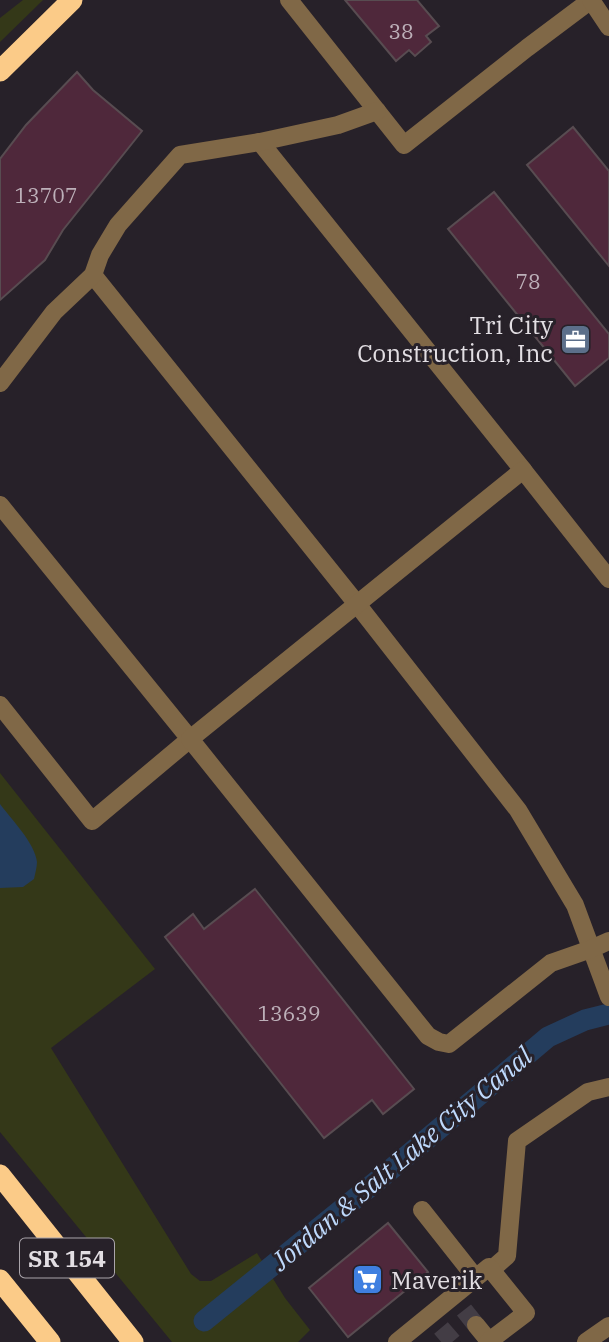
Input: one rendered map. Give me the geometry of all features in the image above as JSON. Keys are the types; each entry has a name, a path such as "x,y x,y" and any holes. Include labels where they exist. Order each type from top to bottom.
{"highway":[{"path":"0,71 72,0"},
{"name":"SR 154","path":"0,1175 133,1342"},
{"name":"SR 154","path":"0,1280 50,1342"}],"street":[{"path":"289,0 404,145 591,0 609,27"},
{"path":"0,383 54,312 93,275 100,255 118,225 180,155 260,142 338,125 377,111"},
{"path":"260,142 609,579"},
{"path":"93,275 518,810 575,905 607,990"},
{"path":"0,705 92,821 523,470"},
{"path":"0,506 428,1036 449,1044 551,963 609,941"},
{"path":"397,1342 418,1335 458,1303 483,1274 507,1256 517,1141 588,1091 609,1087"},
{"path":"422,1210 483,1274 526,1313 489,1342 476,1325"},
{"path":"586,1342 609,1326"}],"green space":[{"path":"23,0 43,0 0,42 0,18"},
{"path":"0,773 155,969 51,1048 191,1274 200,1281 211,1281 257,1253 285,1298 310,1330 298,1342 172,1342 0,1132"}],"water":[{"path":"0,804 27,839 35,855 37,864 34,879 23,887 0,888"}],"building":[{"path":"345,0 417,0 439,26 426,36 431,42 415,56 409,50 396,61"},
{"path":"77,72 93,90 142,131 63,230 45,260 0,300 0,159 26,125"},
{"path":"573,127 609,171 609,266 527,165"},
{"path":"494,192 609,334 609,358 575,386 448,229"},
{"path":"255,889 414,1089 383,1114 372,1100 324,1138 165,937 193,914 204,929"},
{"name":"Maverik","path":"388,1223 428,1272 348,1337 309,1288"}],"waterway":[{"name":"Jordan & Salt Lake City Canal","path":"204,1321 383,1176 548,1037 585,1020 609,1014"}],"tunnel":[{"path":"464,1310 476,1325"},
{"path":"441,1328 453,1342"}],"place":[{"name":"Tri City Construction, Inc","path":"576,339"},
{"name":"Maverik","path":"368,1280"}]}
